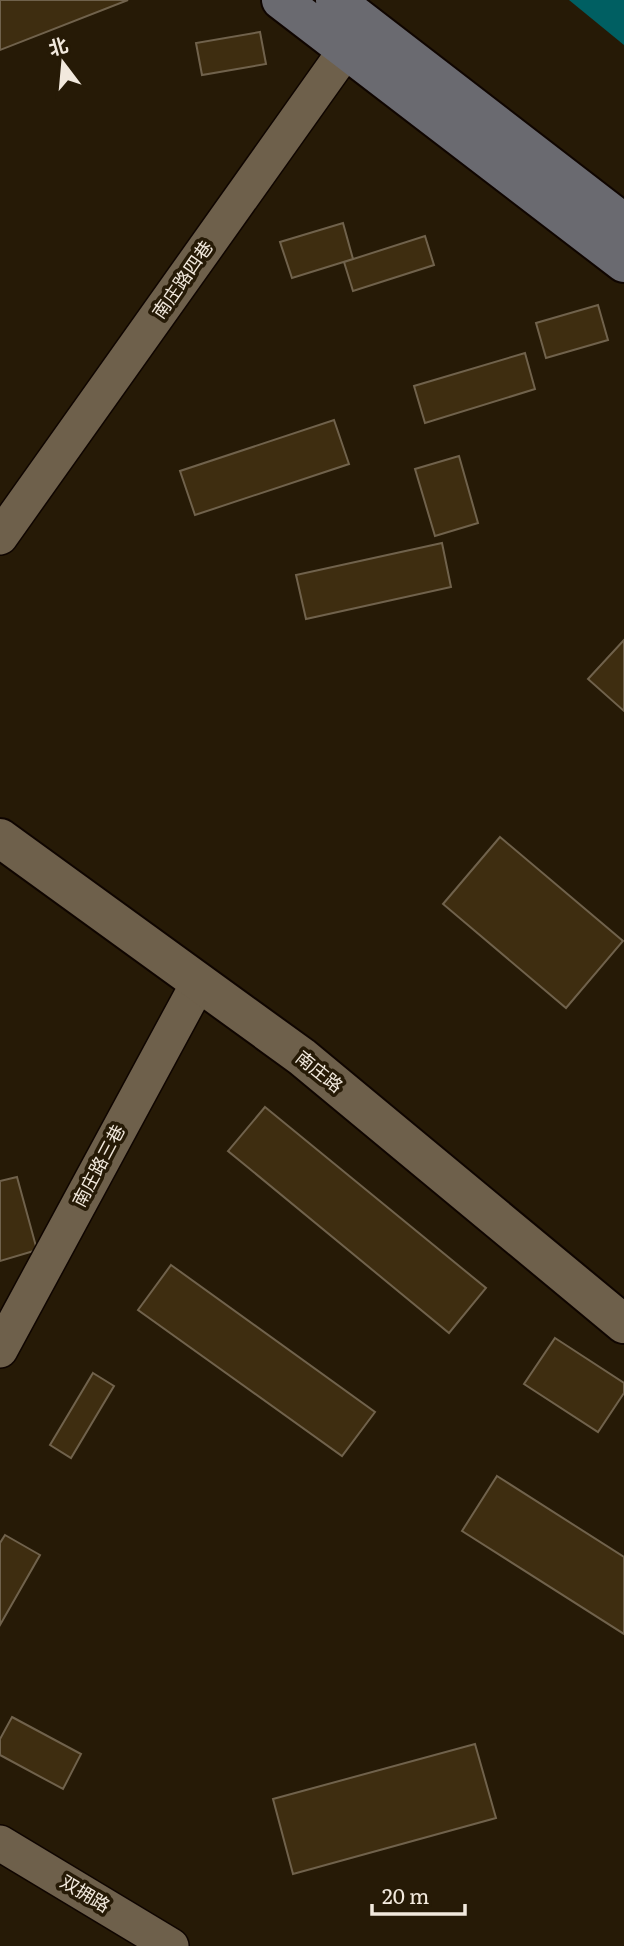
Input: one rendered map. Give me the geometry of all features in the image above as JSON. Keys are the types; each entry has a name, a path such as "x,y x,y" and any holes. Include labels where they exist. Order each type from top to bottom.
{"main road":[{"path":"281,0 356,37 624,223"},
{"path":"335,0 356,37 624,263"}],"street":[{"name":"南庄路四巷","path":"0,537 356,37"},
{"name":"南庄路","path":"0,838 302,1057 624,1324"},
{"name":"南庄路三巷","path":"0,1350 199,982"},
{"name":"双拥路","path":"0,1843 171,1946"}],"water":[{"path":"569,0 624,0 624,45"}],"building":[{"path":"0,0 128,0 0,50"},
{"path":"260,32 266,64 202,75 196,43"},
{"path":"343,223 353,259 292,278 280,242"},
{"path":"425,236 434,265 353,291 344,262"},
{"path":"598,305 608,340 546,358 536,323"},
{"path":"525,353 535,389 425,423 414,386"},
{"path":"334,420 349,464 195,515 180,471"},
{"path":"459,456 478,523 435,536 415,469"},
{"path":"442,543 451,587 306,619 296,575"},
{"path":"624,640 624,711 588,679"},
{"path":"500,837 623,941 566,1008 443,904"},
{"path":"265,1107 486,1288 449,1333 228,1151"},
{"path":"17,1177 37,1250 0,1261 0,1181"},
{"path":"171,1265 375,1412 342,1456 138,1310"},
{"path":"555,1338 624,1383 624,1393 598,1432 524,1384"},
{"path":"93,1373 114,1386 71,1458 50,1445"},
{"path":"497,1476 624,1557 624,1634 462,1531"},
{"path":"5,1535 40,1555 0,1625 0,1543"},
{"path":"12,1717 81,1754 63,1789 0,1755 0,1739"},
{"path":"475,1744 496,1818 293,1874 273,1799"}]}
